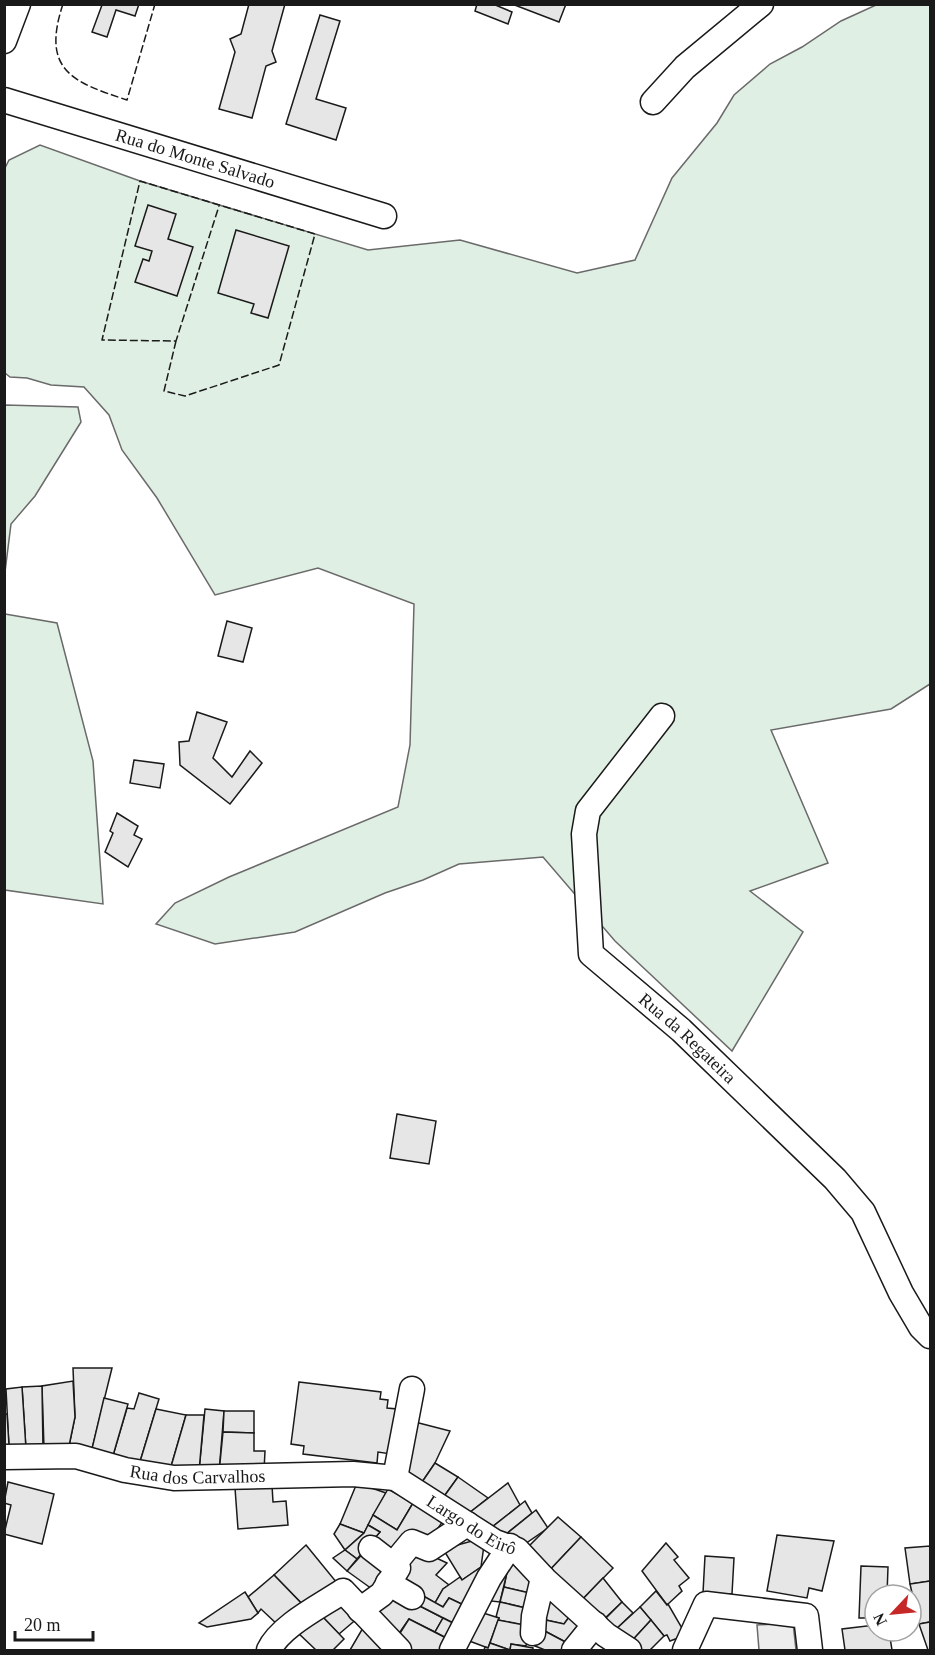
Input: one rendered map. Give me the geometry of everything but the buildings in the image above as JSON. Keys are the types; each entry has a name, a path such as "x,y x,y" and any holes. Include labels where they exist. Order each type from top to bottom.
{"street":[{"path":"4,41 18,4"},
{"path":"722,36 735,4"},
{"path":"653,102 685,68 761,4"},
{"name":"Rua do Monte Salvado","path":"4,100 384,216"},
{"name":"Rua da Regateira","path":"662,716 588,811 584,834 591,954 681,1030 835,1179 863,1212 901,1293 921,1327 930,1336"},
{"path":"395,1478 412,1389"},
{"name":"Rua dos Carvalhos","path":"4,1457 76,1456 125,1470 174,1478 353,1474 395,1478"},
{"name":"Largo do Eirô","path":"395,1478 495,1542 517,1550 543,1578 606,1635 628,1650"},
{"path":"364,1614 382,1594 391,1574 412,1542 429,1549 467,1524"},
{"path":"452,1650 489,1578 510,1546"},
{"path":"371,1548 412,1597"},
{"path":"533,1633 534,1616 543,1578"},
{"path":"269,1650 271,1645 291,1626 343,1591 399,1650"},
{"path":"685,1650 706,1604 806,1616 810,1650"},
{"path":"574,1650 595,1624"}],"green space":[{"path":"876,5 930,5 930,684 891,709 771,730 828,863 750,891 803,932 732,1051 615,941 543,857 459,864 295,932 215,944 156,924 175,903 229,877 398,807 410,745 414,604 318,568 215,595 157,498 122,450 109,415 84,387 51,385 27,378 10,377 5,373 5,168 9,160 40,145 140,181 368,250 460,240 577,273 635,260 672,178 717,123 734,95 770,64 802,47 841,21"},
{"path":"5,405 78,407 81,422 35,496 11,524 5,572"},
{"path":"5,614 57,623 93,761 103,904 5,890"}],"shaded area":[{"path":"793,1623 796,1650 759,1650 757,1625"}],"fence":[{"path":"63,4 57,26 56,44 59,59 66,70 91,87 127,100 155,4"},
{"path":"176,341 164,391 185,396 279,365 315,234 140,181 102,340 176,341 219,206"}]}
